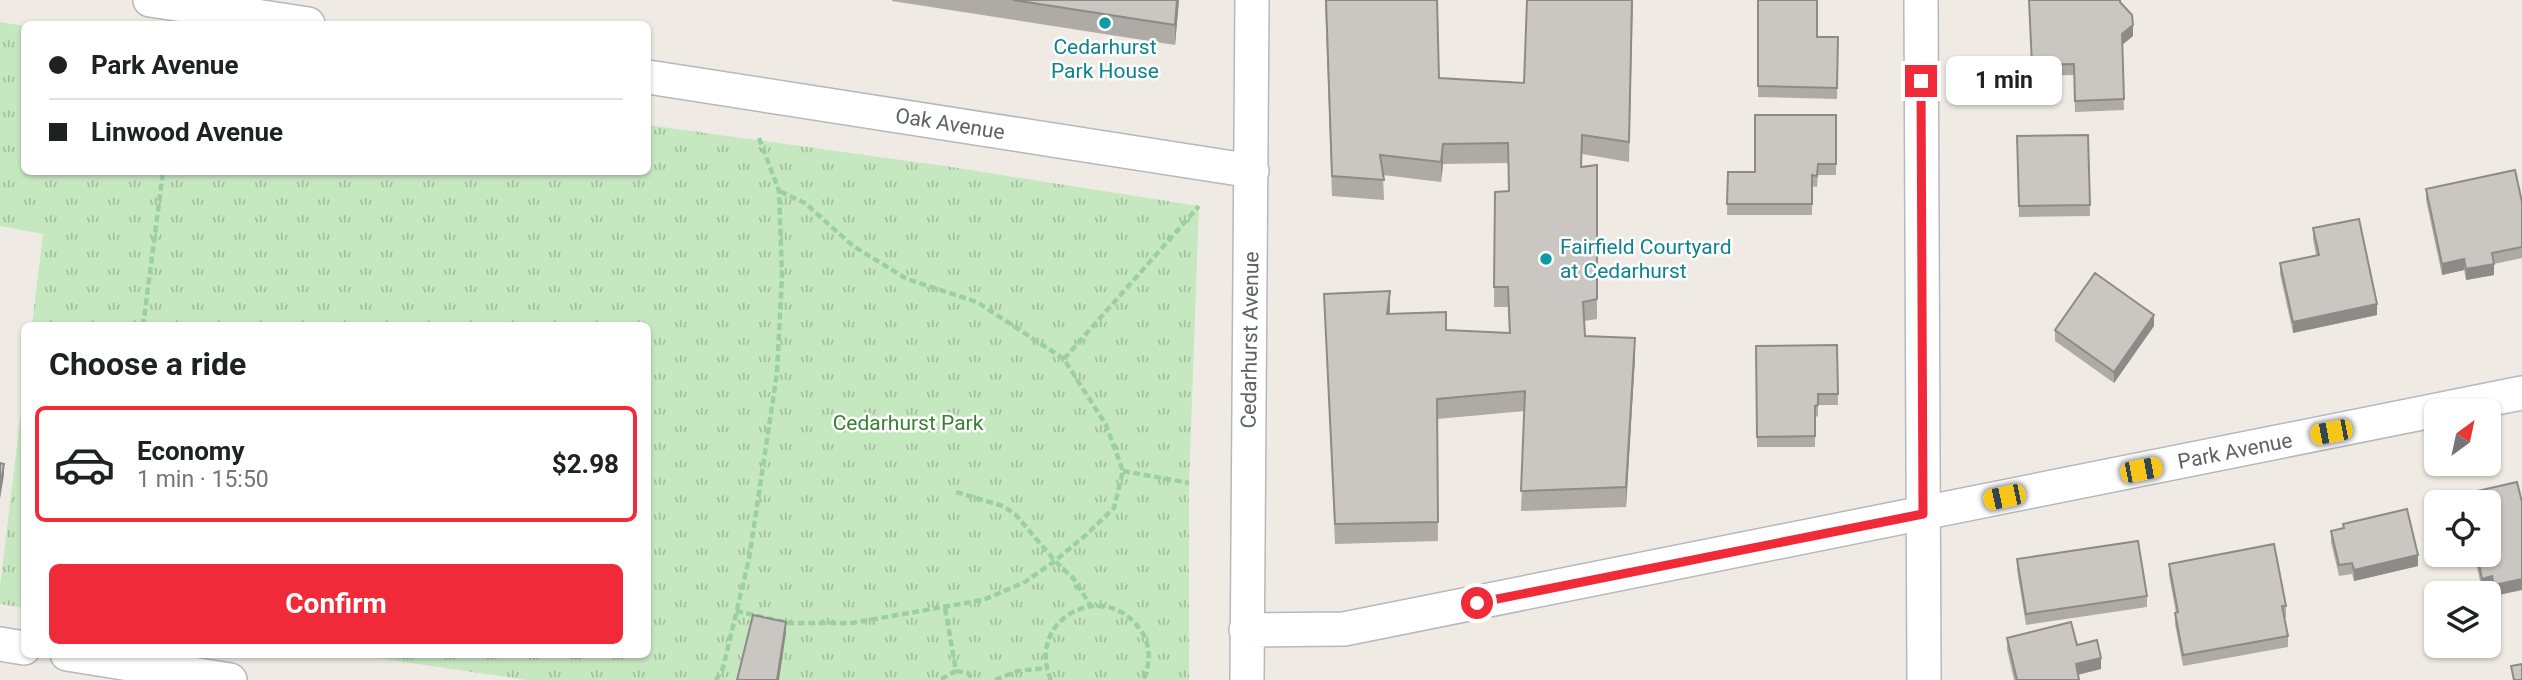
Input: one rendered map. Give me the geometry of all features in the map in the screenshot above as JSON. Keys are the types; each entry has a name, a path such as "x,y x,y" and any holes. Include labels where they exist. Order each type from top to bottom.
{"street":[{"path":"150,0 219,5 294,21"},
{"name":"Cedarhurst Avenue","path":"1247,680 1252,0"},
{"path":"1921,0 1924,680"},
{"name":"Oak Avenue","path":"651,77 1252,171"},
{"name":"Park Avenue","path":"1246,630 1344,629 2522,393"},
{"path":"0,644 21,648"},
{"path":"92,658 230,680"}],"path":[{"path":"716,680 723,668 754,533 777,373 782,275 779,191 759,138"},
{"path":"144,322 163,175"},
{"path":"736,611 790,623 852,623 983,600 1025,582 1055,561 1114,508 1123,471 1106,425 1063,359 977,302 907,279 853,246 805,203 779,191"},
{"path":"1063,359 1199,206"},
{"path":"1123,471 1189,483"},
{"path":"956,492 1003,506 1016,515 1074,579 1090,605"},
{"path":"1051,680 1046,668 1045,651 1050,634 1060,620 1074,610 1090,605 1108,606 1124,613 1138,625 1146,639 1149,657 1143,680"},
{"path":"944,608 956,671"},
{"path":"995,680 1018,671 1046,668"},
{"path":"944,680 943,678 956,671 968,673 973,680"}],"green space":[{"name":"Cedarhurst Park","path":"0,22 21,26 21,175 651,175 651,125 945,166 1199,206 1189,483 1189,680 527,680 377,658 651,658 651,322 32,322 43,234 0,226"},
{"path":"21,412 21,608 0,604"}],"building":[{"path":"1013,0 1177,0 1175,25"},
{"name":"Fairfield Courtyard at Cedarhurst","path":"1326,0 1437,0 1439,78 1524,83 1527,0 1632,0 1629,142 1582,135 1581,167 1597,165 1597,299 1583,302 1585,336 1635,338 1626,487 1521,491 1525,391 1437,399 1438,522 1335,524 1324,294 1390,291 1387,314 1446,312 1446,330 1510,333 1508,287 1494,287 1495,192 1509,191 1508,143 1443,144 1441,162 1380,155 1384,180 1332,176"},
{"path":"1758,0 1817,0 1817,37 1838,37 1837,88 1758,86"},
{"path":"2029,0 2120,0 2132,15 2133,25 2122,34 2124,99 2075,101 2074,64 2032,65"},
{"path":"1755,115 1836,115 1836,164 1818,164 1817,176 1812,175 1812,204 1727,204 1728,172 1755,172"},
{"path":"2088,135 2090,205 2019,206 2017,136"},
{"path":"2515,170 2522,202 2522,247 2492,253 2494,264 2466,269 2464,259 2442,264 2426,189"},
{"path":"2359,219 2377,304 2293,322 2280,263 2319,255 2313,228"},
{"path":"2095,273 2154,315 2114,372 2055,330"},
{"path":"1837,345 1838,394 1818,394 1818,405 1815,406 1815,436 1757,437 1756,346"},
{"path":"0,463 4,464 0,488"},
{"path":"2517,482 2522,502 2522,579 2501,584 2501,581 2493,581 2492,576 2482,579 2480,567 2501,567 2501,490 2482,490"},
{"path":"2407,509 2418,555 2354,570 2352,563 2339,565 2331,531 2344,528 2343,524"},
{"path":"2138,541 2147,596 2026,614 2017,559"},
{"path":"2274,544 2286,606 2282,606 2288,636 2183,655 2169,564"},
{"path":"753,615 786,622 777,680 737,680"},
{"path":"2071,622 2077,645 2097,640 2101,658 2076,664 2079,680 2017,680 2007,638"},
{"path":"2522,664 2522,680 2514,680 2511,666"}],"place":[{"name":"Cedarhurst Park House","path":"1105,23"},
{"name":"Fairfield Courtyard at Cedarhurst","path":"1546,259"}],"route":[{"path":"1477,603 1923,514 1921,81"}]}
